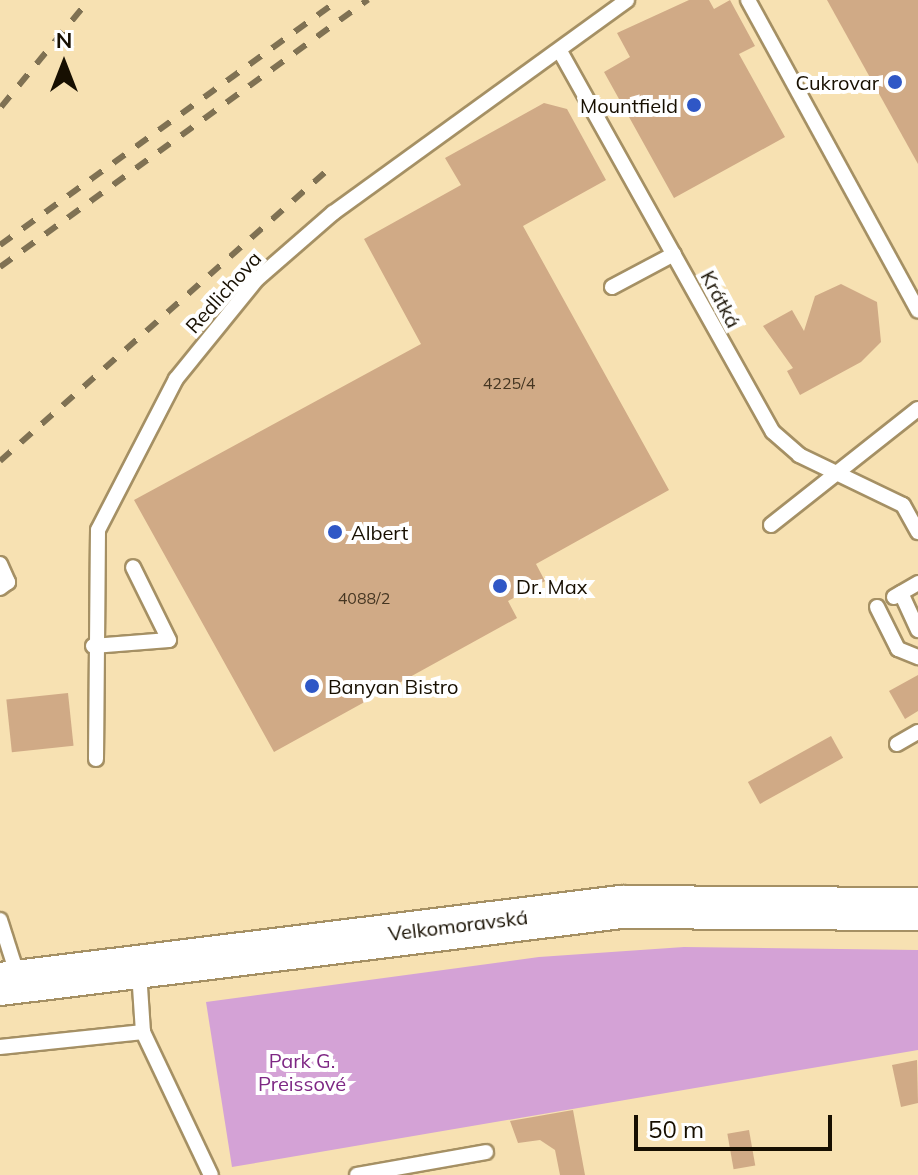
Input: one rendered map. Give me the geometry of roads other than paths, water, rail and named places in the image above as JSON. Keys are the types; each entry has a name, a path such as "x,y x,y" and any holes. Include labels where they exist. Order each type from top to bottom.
{"main road":[{"name":"Velkomoravská","path":"10,983 621,907 918,909"}],"lane":[{"name":"Redlichova","path":"96,759 93,646 98,530 147,427 207,339 257,279 333,213 561,53 627,0"},
{"path":"748,0 918,311"},
{"name":"Krátká","path":"561,53 773,432 836,473 911,504"},
{"path":"612,287 674,254"},
{"path":"771,525 918,409"},
{"path":"911,504 918,532"},
{"path":"0,564 8,582 0,588"},
{"path":"93,646 169,640 133,567"},
{"path":"918,583 897,595 918,630"},
{"path":"877,607 898,649 918,657"},
{"path":"897,744 918,732"},
{"path":"0,920 10,983"},
{"path":"138,968 143,1032 211,1175"},
{"path":"0,1047 143,1032"},
{"path":"357,1175 486,1152"}],"railway":[{"path":"1,107 89,0"},
{"path":"0,245 338,0"},
{"path":"0,267 368,0"},
{"path":"0,461 327,171"}],"place":[{"name":"Cukrovar","path":"895,82"},
{"name":"Mountfield","path":"694,105"},
{"name":"Albert","path":"335,532"},
{"name":"Dr. Max","path":"500,586"},
{"name":"Banyan Bistro","path":"312,686"}],"park label":[{"name":"Park G. Preissové","path":"302,1072"}]}
